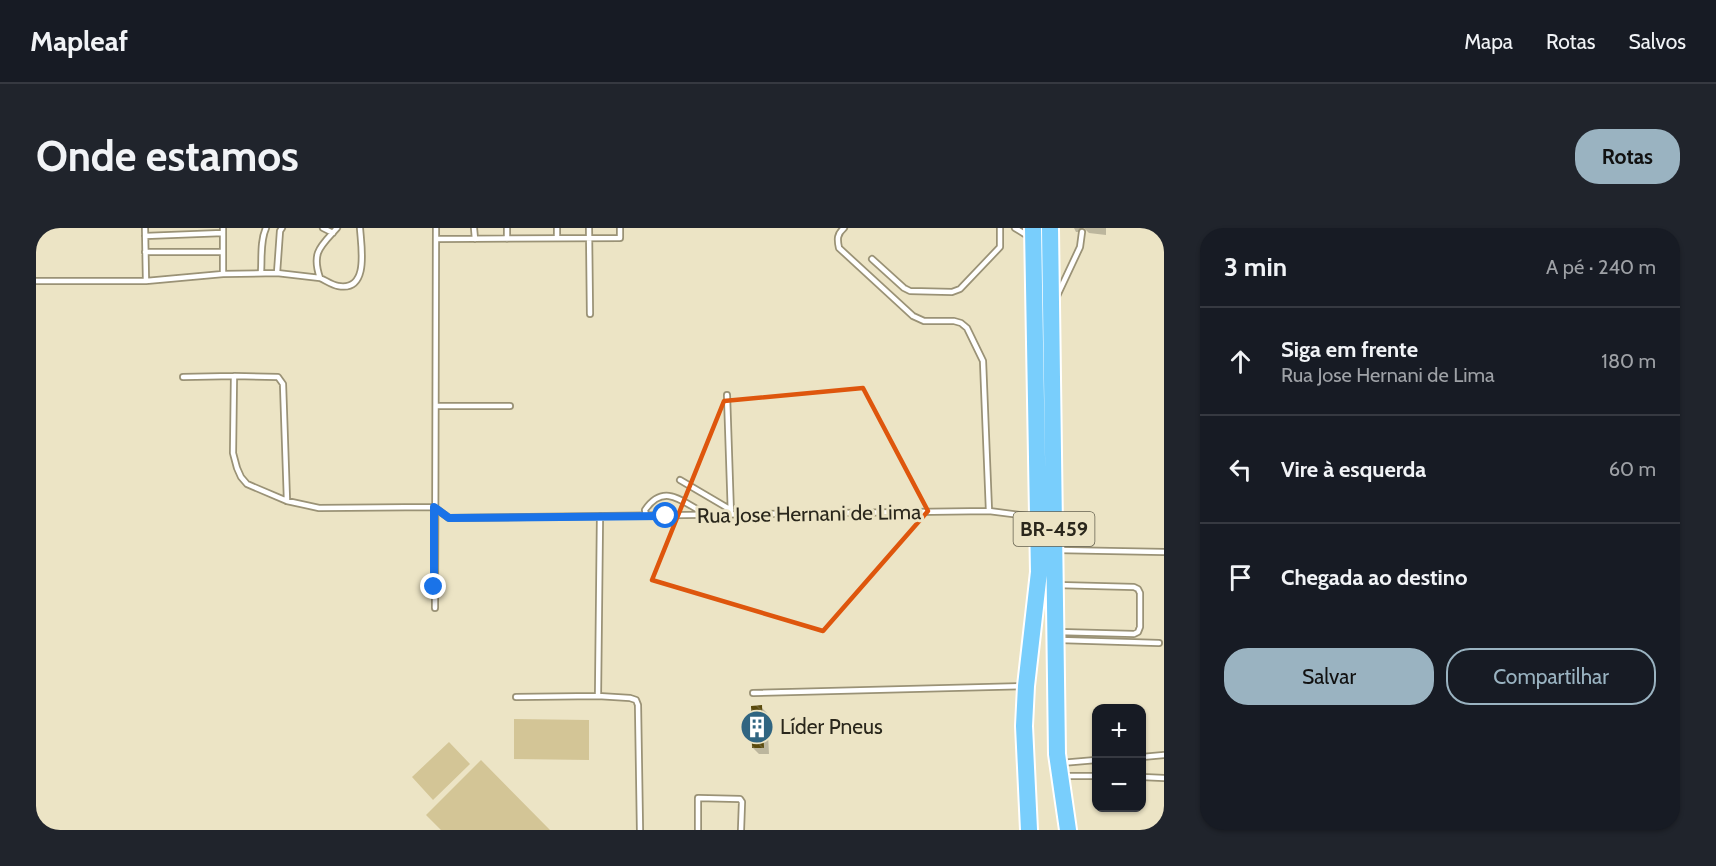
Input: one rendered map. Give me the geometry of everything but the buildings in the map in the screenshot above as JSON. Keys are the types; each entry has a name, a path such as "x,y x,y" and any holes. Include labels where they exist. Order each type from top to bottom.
{"highway":[{"name":"BR-459","path":"1050,228 1055,636 1059,769 1068,830"},
{"name":"BR-459","path":"1029,830 1024,726 1026,686 1039,572 1033,233"}],"lane":[{"path":"145,228 146,281"},
{"path":"261,272 263,241 267,228"},
{"path":"277,273 282,228"},
{"path":"323,228 333,233"},
{"path":"320,278 315,261 317,252 337,228"},
{"path":"36,281 146,281 261,272 320,278 338,286 350,285 360,277 363,263 360,228"},
{"path":"435,608 436,228"},
{"path":"474,228 475,239"},
{"path":"507,228 507,239"},
{"path":"557,228 557,238"},
{"path":"589,228 590,314"},
{"path":"436,239 620,238 620,228"},
{"path":"844,228 839,232 837,239 839,248 914,316 924,321 954,321 967,328 983,361 989,511"},
{"path":"872,258 910,291 952,292 960,289 1000,247 1000,228"},
{"path":"1015,228 1033,233"},
{"path":"145,236 223,230 223,274"},
{"path":"1051,306 1080,247 1082,232"},
{"path":"145,252 222,252"},
{"name":"Rua Jose Hernani de Lima","path":"234,376 233,453 241,477 247,484 287,501 319,508 434,507 449,518 707,516 731,512 989,511 1038,517"},
{"path":"183,377 278,377 283,384 287,501"},
{"path":"727,394 731,512"},
{"path":"436,406 510,406"},
{"path":"680,480 731,512"},
{"path":"646,516 645,510 650,502 658,497 669,495 707,516"},
{"path":"598,696 600,516"},
{"path":"1054,550 1164,552"},
{"path":"1055,585 1134,587 1140,593 1138,632 1134,634 1055,636"},
{"path":"1055,636 1159,642"},
{"path":"753,693 1026,686"},
{"path":"516,697 598,696 636,700 638,705 640,830"},
{"path":"1146,757 1164,756"},
{"path":"1059,769 1092,761"},
{"path":"1059,769 1092,775"},
{"path":"1146,777 1164,778"},
{"path":"698,830 698,798 740,799 742,802 741,830"}],"highlighted area":[{"path":"863,388 928,511 823,631 652,580 724,401"}],"shaded area":[{"path":"514,719 589,720 589,760 514,759"},
{"path":"449,742 470,764 433,800 412,777"},
{"path":"481,760 550,830 441,830 426,815"}],"place":[{"name":"Líder Pneus","path":"757,727"}],"route":[{"path":"434,587 434,507 449,518 666,516"}]}
